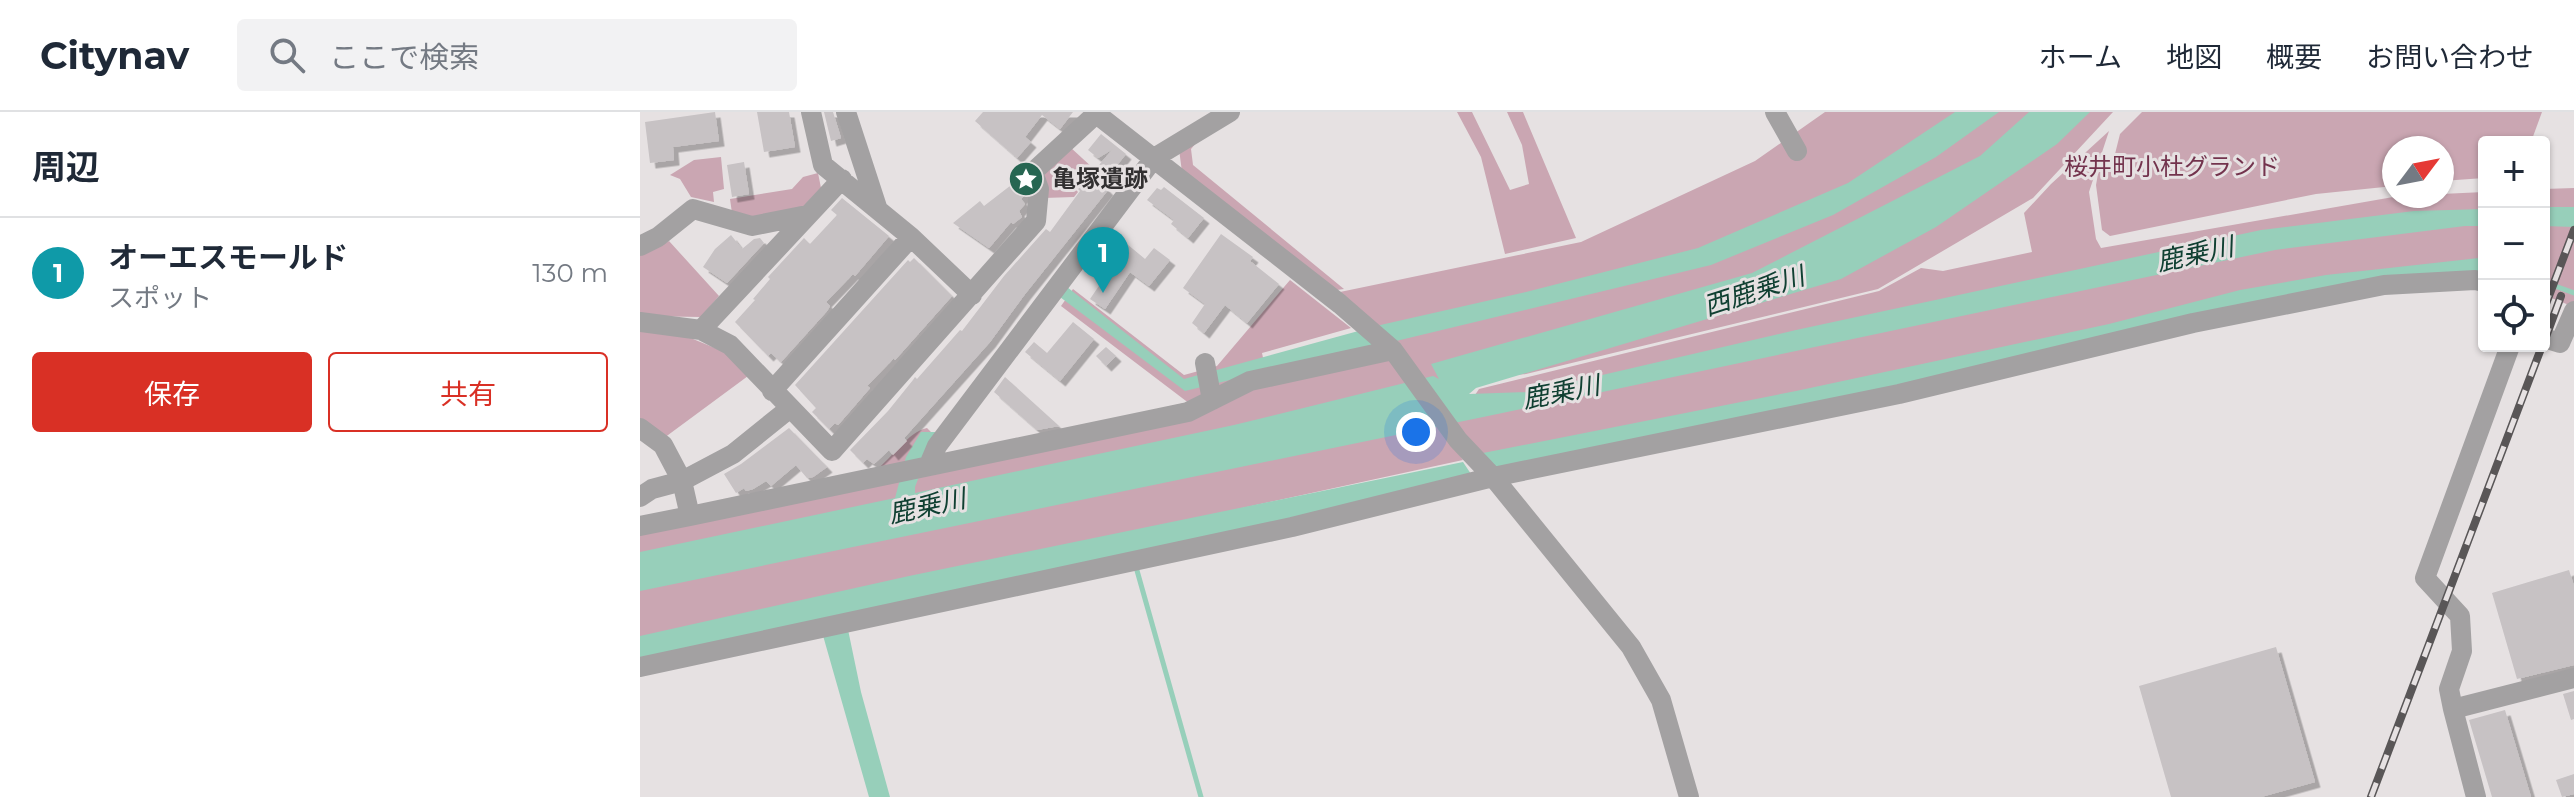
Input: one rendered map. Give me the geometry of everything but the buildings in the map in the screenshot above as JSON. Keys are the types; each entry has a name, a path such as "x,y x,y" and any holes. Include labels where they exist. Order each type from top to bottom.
{"street":[{"path":"811,112 823,165 911,237 972,295"},
{"path":"846,112 877,208"},
{"path":"917,468 937,446 1154,158 1230,112"},
{"path":"1775,112 1797,151"},
{"path":"640,322 701,330 730,345 832,451 1036,221 1039,189 1033,172 1095,113 1387,345 1450,429 1493,477 1631,647 1661,700 1689,797"},
{"path":"701,330 842,179"},
{"path":"640,246 658,237 693,209 752,226 807,215"},
{"path":"772,391 911,237"},
{"path":"640,667 1292,527 1493,477 1899,394 2193,323 2384,285 2478,281"},
{"path":"2550,340 2560,343 2574,311"},
{"path":"640,526 1188,412 1208,380 1250,381 1387,345"},
{"path":"2476,797 2449,689 2462,651 2460,616 2425,578 2508,352"},
{"path":"640,497 652,489 682,481 733,454 789,409"},
{"path":"640,428 663,445 682,481 690,516"},
{"path":"2453,709 2574,678"}],"green space":[{"path":"1457,112 1472,112 1510,190 1529,184 1522,145 1507,112 1523,112 1576,238 1505,254 1481,157"},
{"path":"1825,112 2113,112 2033,198 1878,289 1526,374 1427,383 1340,292 1581,242 1755,161"},
{"name":"桜井町小杜グランド","path":"2142,112 2542,112 2533,136 2478,136 2478,178 2454,180 2454,136 2382,136 2382,187 2316,194 2110,236 2102,230 2096,185 2099,168 2115,154 2120,134"},
{"path":"2109,131 2089,192 2096,239 2101,248 2382,199 2382,208 2454,208 2454,193 2478,192 2478,280 2407,283 1495,475 1455,425 1479,389 1879,291 1921,268 1943,271 2032,252 2024,213"},
{"path":"1201,137 1191,149 1193,165 1344,289 1337,290 1182,172 1179,149"},
{"path":"1070,147 1094,169 1076,190 1078,192 1074,197 1044,198 1044,171"},
{"path":"721,157 724,189 713,192 714,202 691,197 680,179 670,175 694,160"},
{"path":"818,173 821,188 800,210 753,220 732,213 730,199 792,189 803,177"},
{"path":"2574,188 2574,307 2550,297 2550,189"},
{"path":"669,241 719,296 701,317 640,316 640,256"},
{"path":"1290,280 1351,328 1262,353 1266,372 1190,404 1061,306 1073,289 1184,375 1217,366"},
{"path":"640,331 676,332 727,353 748,376 664,438 640,420"},
{"path":"1390,358 1463,460 640,643 640,531 1244,389"},
{"path":"927,428 936,437 919,463 876,470 907,440"}],"water":[{"path":"1955,112 1999,112 1936,157 1833,215 1711,265 1392,342 1376,326 1698,248 1848,183"},
{"path":"2029,112 2090,112 2057,144 1936,227 1841,279 1476,388 1469,394 1529,392 1796,330 2261,230 2414,211 2478,209 2478,226 2275,250 640,591 640,552 895,498 906,457 921,432 936,432 915,493 1234,425 1433,376 1439,379 1431,364 1752,273 1980,156"},
{"path":"2550,207 2574,207 2574,227 2550,226"},
{"path":"2478,258 2478,277 2019,362 1492,471 1478,454 1796,391 2109,324 2240,290 2326,275"},
{"path":"1067,287 1184,379 1362,330 1377,344 1185,391 1060,297"},
{"path":"1463,462 1473,477 846,620 861,692 890,797 869,797 820,625 640,665 640,636 909,576"}],"waterway":[{"path":"2550,284 2574,293"},
{"path":"1136,567 1201,797"}],"railway":[{"path":"2550,293 2574,230"},
{"path":"2550,326 2561,296"},
{"path":"2371,797 2540,352"}],"place":[{"name":"亀塚遺跡","path":"1026,179"},
{"name":"オーエスモールド","path":"1103,293"}],"water label":[{"name":"鹿乗川","path":"2195,254"},
{"name":"西鹿乗川","path":"1754,291"},
{"name":"鹿乗川","path":"1561,392"},
{"name":"鹿乗川","path":"927,506"}]}
